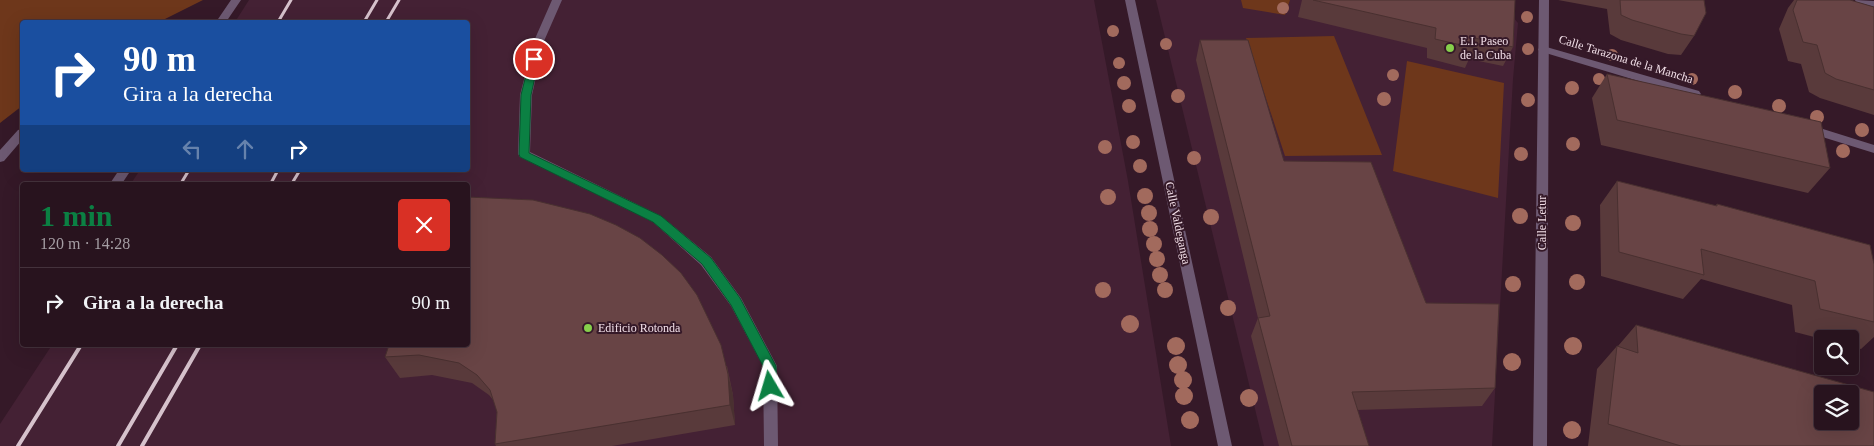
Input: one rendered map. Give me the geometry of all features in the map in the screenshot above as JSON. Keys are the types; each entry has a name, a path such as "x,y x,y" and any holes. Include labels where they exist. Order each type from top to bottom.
{"street":[{"path":"222,20 236,0"},
{"path":"557,0 539,41 526,95 524,154 657,219 706,261 736,302 770,366 771,446"},
{"name":"Calle Valdeganga","path":"1130,0 1226,446"},
{"name":"Calle Letur","path":"1540,446 1544,0"},
{"path":"1859,0 1874,4"},
{"path":"1859,0 1874,11"},
{"name":"Calle Tarazona de la Mancha","path":"1543,48 1702,97"},
{"path":"1795,125 1872,148 1874,161"},
{"path":"0,158 20,135"}],"shaded area":[{"path":"0,0 203,0 163,20 20,20 20,108 0,123"},
{"path":"249,0 1094,0 1128,181 1171,446 0,446 0,424 51,347 470,347 470,182 132,182 139,172 470,172 470,20 236,20"},
{"path":"1156,0 1464,0 1506,9 1518,23 1513,79 1492,446 1264,446"},
{"path":"1241,0 1290,0 1285,15 1243,8"},
{"path":"1334,36 1382,155 1285,156 1246,38"},
{"path":"1407,61 1504,83 1498,198 1393,171"}],"building":[{"path":"1313,0 1515,0 1513,47 1475,38 1474,48 1435,39 1436,28"},
{"path":"1620,0 1704,0 1706,13 1694,36 1632,20 1621,15"},
{"path":"1797,0 1850,0 1874,7 1874,90 1836,79 1825,73 1817,45 1803,42 1793,10"},
{"path":"1200,40 1248,40 1284,161 1371,162 1426,303 1499,304 1495,388 1352,392 1369,446 1292,446 1258,318 1270,316"},
{"path":"1607,74 1821,122 1830,168 1617,120"},
{"path":"1617,181 1717,206 1717,204 1870,245 1874,264 1874,322 1820,309 1815,281 1701,249 1704,275 1619,252"},
{"name":"Edificio Rotonda","path":"470,197 533,200 590,214 616,225 640,238 681,273 697,295 721,345 728,374 730,405 495,444 497,412 490,390 477,375 459,363 419,355 385,357 388,347 470,347"},
{"path":"1636,325 1849,385 1814,385 1814,430 1859,430 1859,388 1874,392 1874,446 1681,446 1608,424 1617,346 1638,353"}],"railway":[{"path":"279,20 291,0"},
{"path":"365,20 377,0"},
{"path":"387,20 399,0"},
{"path":"182,182 188,172"},
{"path":"272,182 277,172"},
{"path":"293,182 299,172"},
{"path":"18,446 80,347"},
{"path":"118,446 176,347"},
{"path":"142,446 199,347"}],"place":[{"name":"E.I. Paseo de la Cuba","path":"1450,48"},
{"name":"Edificio Rotonda","path":"588,328"}],"route":[{"path":"534,59 526,95 524,154 657,219 706,261 736,302 770,366 770,386"}]}
